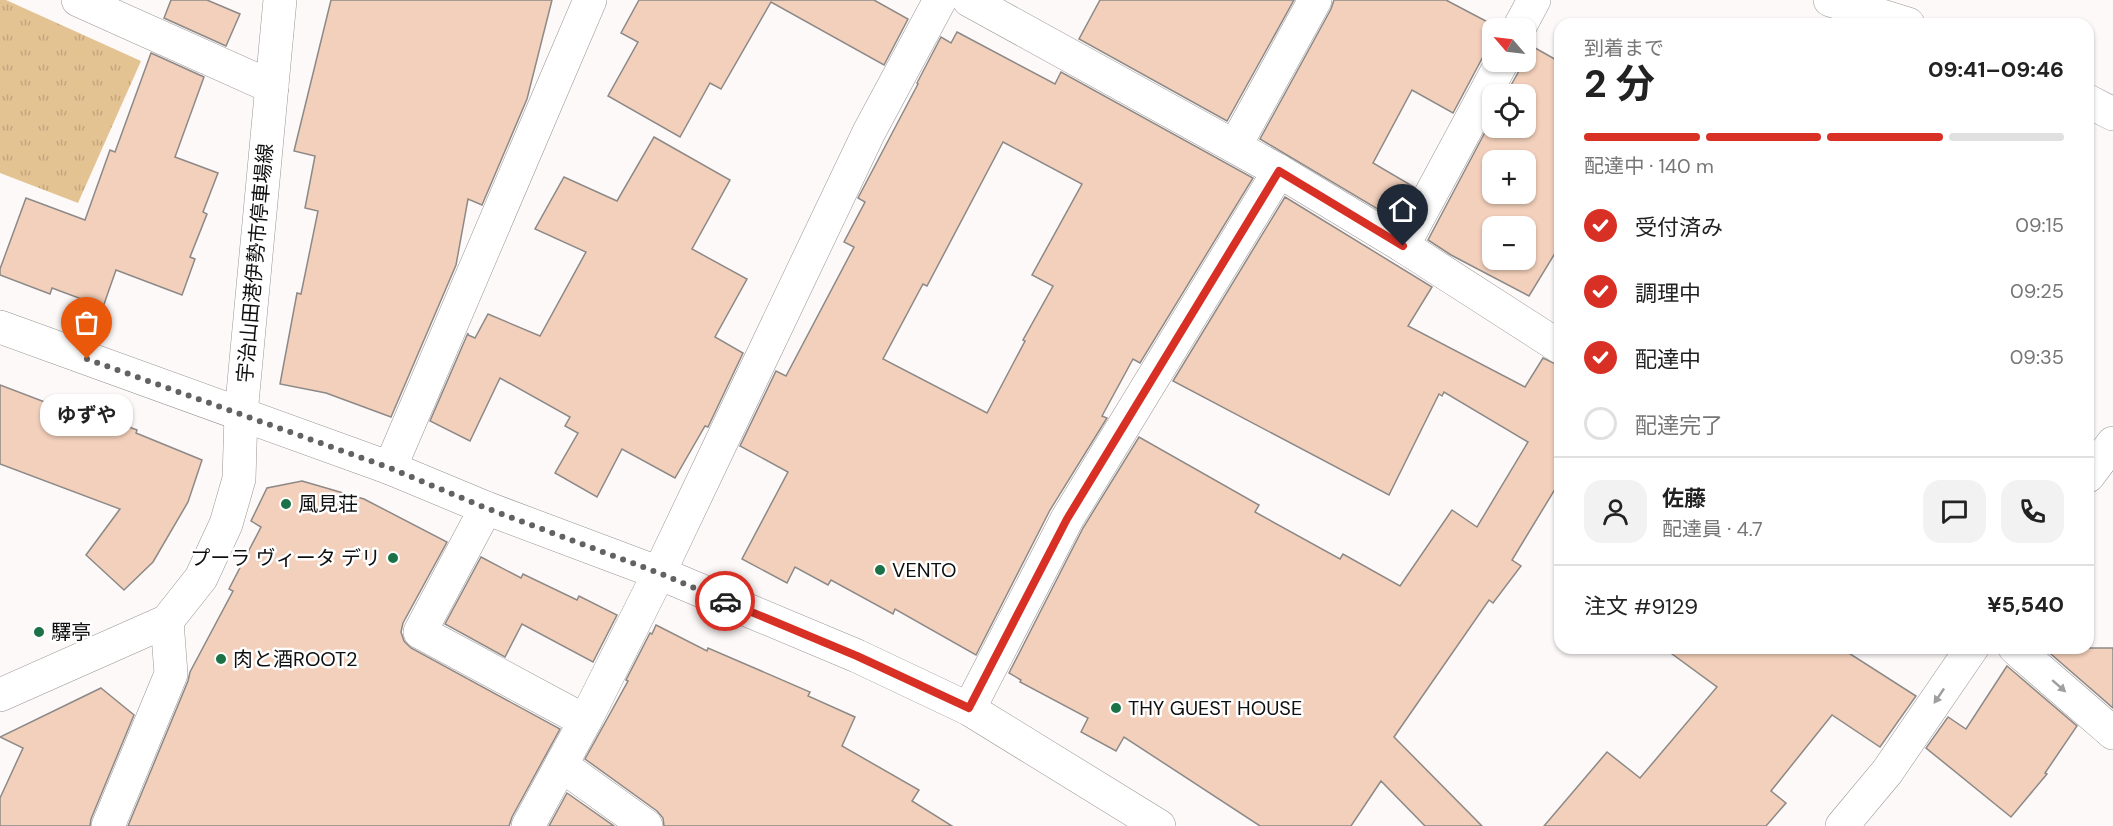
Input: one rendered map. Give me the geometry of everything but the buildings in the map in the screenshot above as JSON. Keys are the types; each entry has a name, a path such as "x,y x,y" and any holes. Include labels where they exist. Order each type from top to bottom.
{"street":[{"path":"78,0 272,87"},
{"name":"宇治山田港伊勢市停車場線","path":"0,327 241,414 280,0"},
{"path":"390,468 590,0"},
{"path":"528,826 585,721 659,573 869,132 940,0"},
{"path":"969,0 1279,171 1403,246 1554,343"},
{"path":"1235,147 1315,0"},
{"path":"1524,18 1534,0"},
{"path":"1830,0 1888,18"},
{"path":"1403,246 1497,72"},
{"path":"2094,103 2113,114"},
{"path":"969,708 1067,519 1279,171"},
{"path":"0,695 167,621 201,578 226,524 239,479 241,414 390,468 486,508 659,573 857,656 969,708 1159,826"},
{"path":"2094,468 2113,443"},
{"path":"486,508 420,632 585,721"},
{"path":"108,826 171,674 167,621"},
{"path":"1842,826 1887,772 1968,654"},
{"path":"2021,654 2113,733"},
{"path":"561,765 646,826"}],"green space":[{"path":"0,0 6,0 141,61 78,203 0,173"}],"way so far":[{"path":"87,359 390,468 725,601"}],"place":[{"name":"ゆずや","path":"87,359"},
{"name":"風見荘","path":"286,504"},
{"name":"プーラ ヴィータ デリ","path":"393,558"},
{"name":"VENTO","path":"880,570"},
{"name":"驛亭","path":"39,632"},
{"name":"肉と酒ROOT2","path":"221,659"},
{"name":"THY GUEST HOUSE","path":"1116,708"}],"route":[{"path":"725,601 857,656 969,708 1067,519 1279,171 1403,246"}]}
